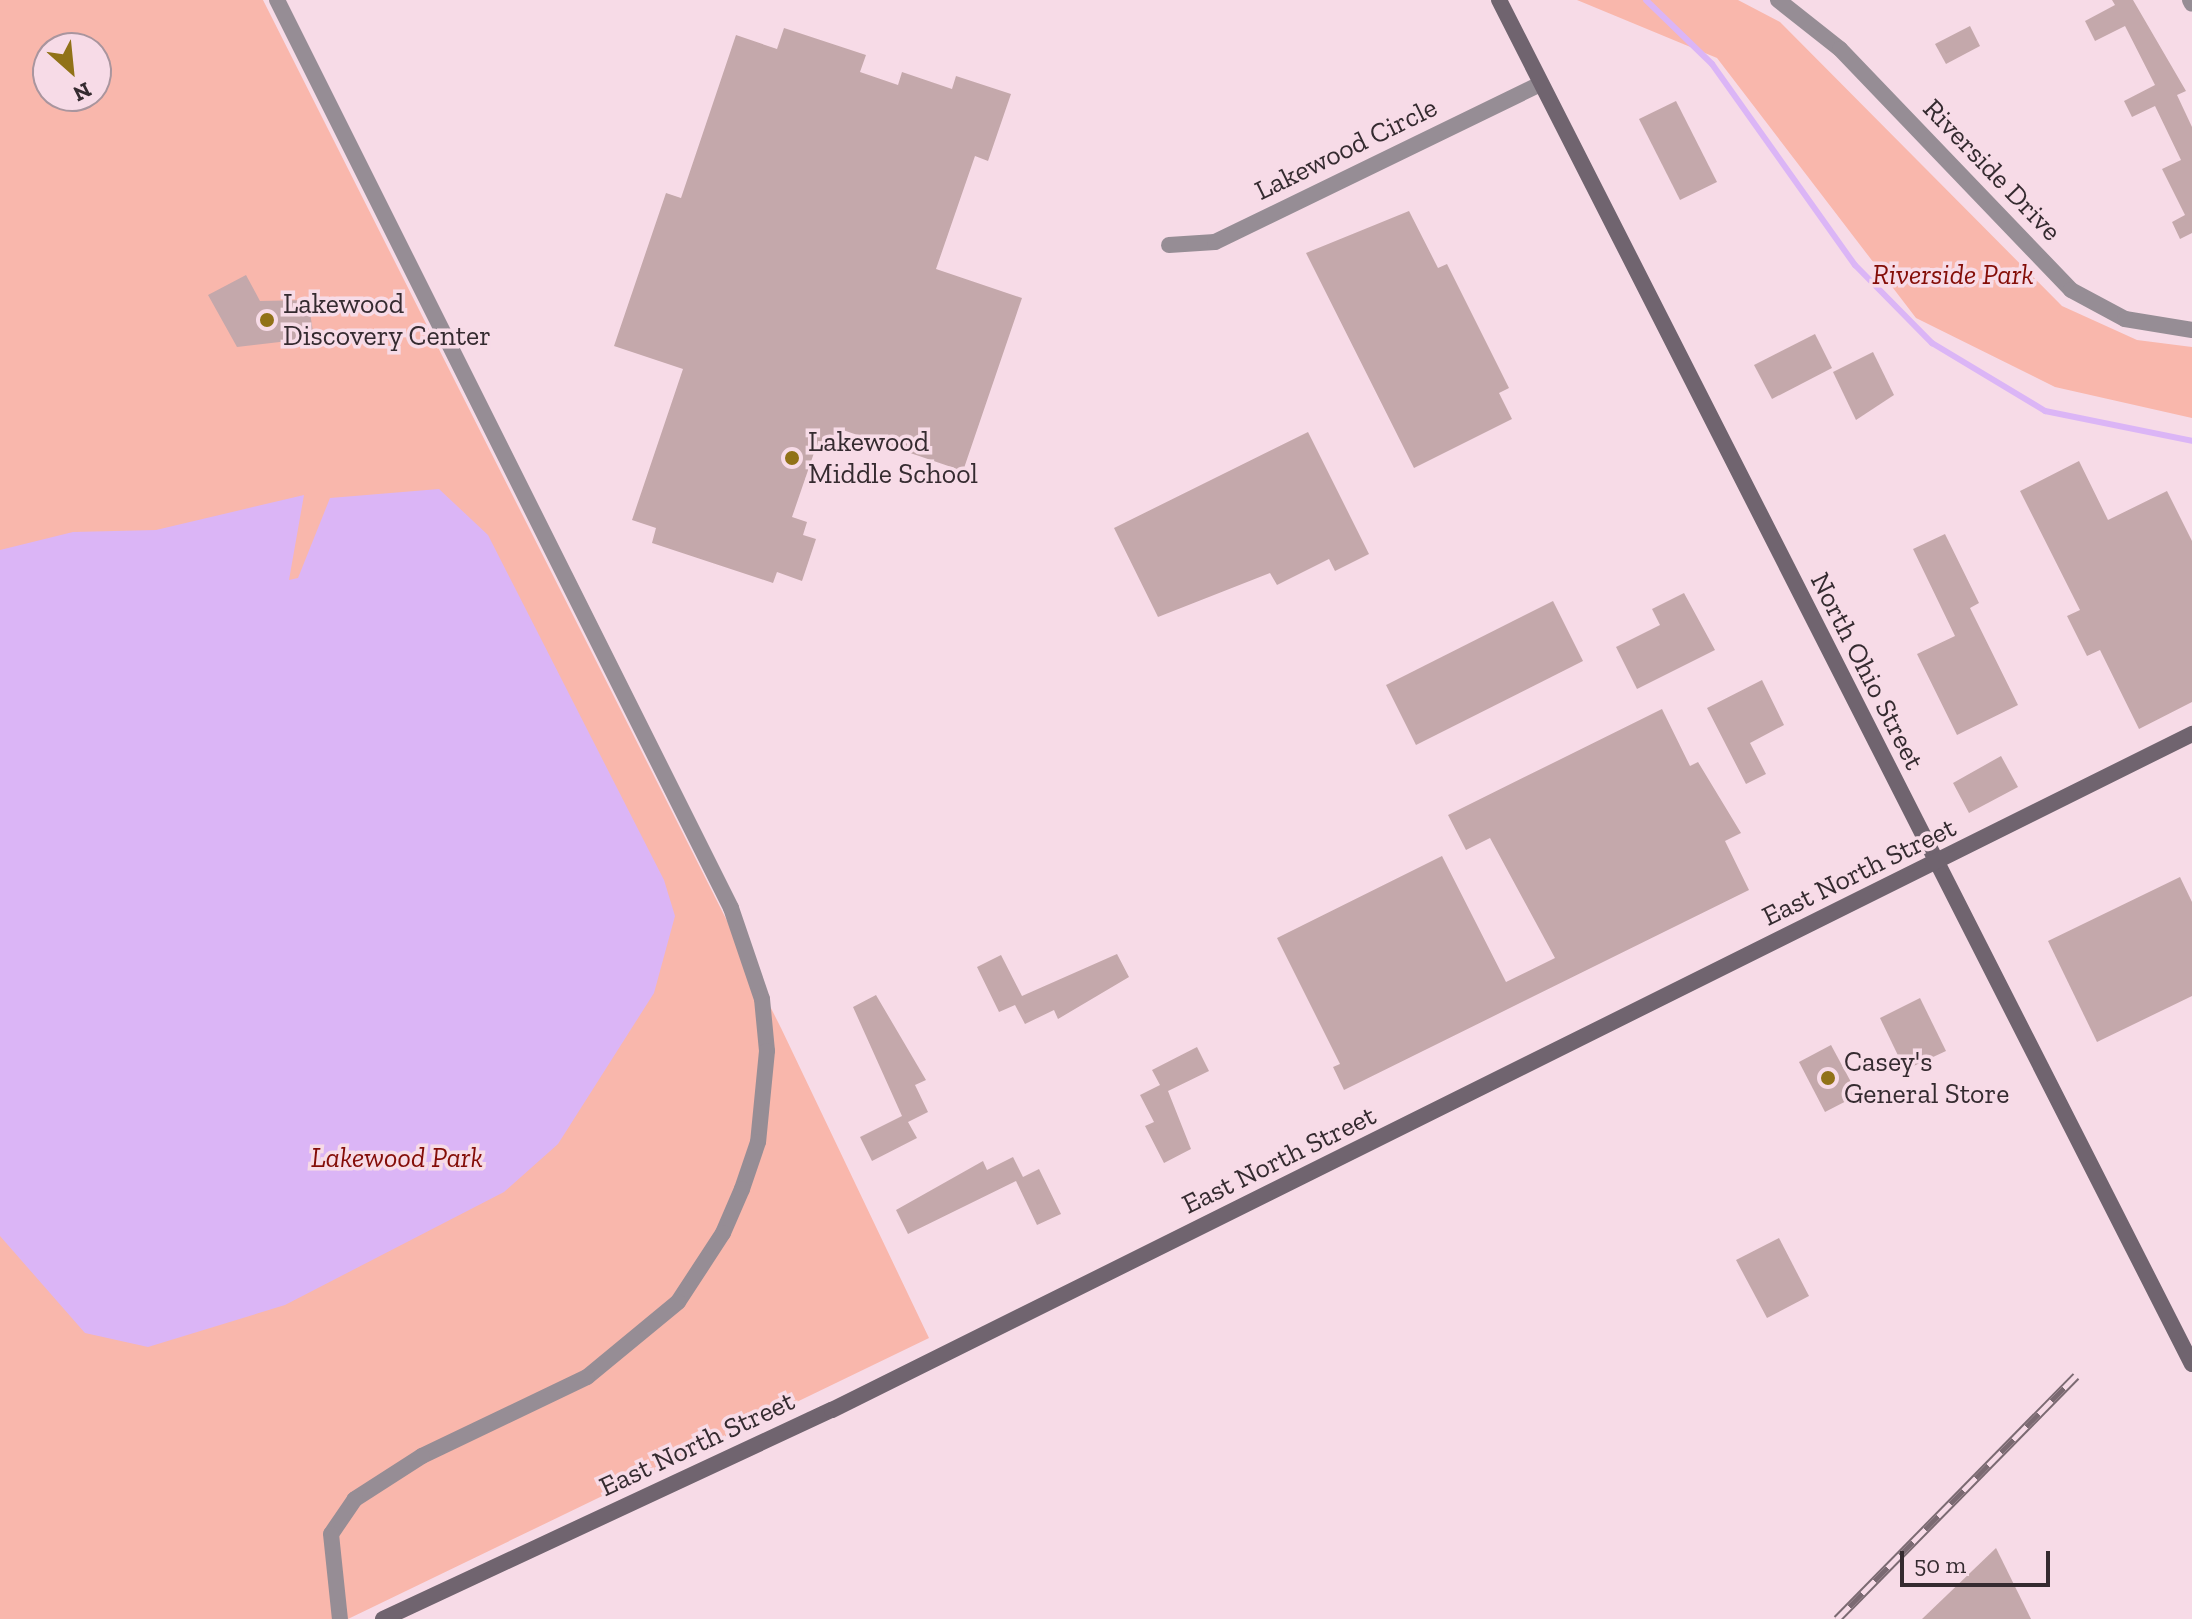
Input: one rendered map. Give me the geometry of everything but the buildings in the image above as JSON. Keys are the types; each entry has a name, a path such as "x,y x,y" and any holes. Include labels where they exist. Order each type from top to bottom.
{"street":[{"path":"277,0 731,908 762,999 767,1051 758,1142 742,1189 723,1233 678,1302 587,1377 422,1456 355,1499 331,1534 340,1619"},
{"name":"North Ohio Street","path":"1499,0 1935,864 2192,1364"},
{"name":"Riverside Drive","path":"1778,0 1840,49 2071,290 2125,319 2192,330"},
{"name":"Lakewood Circle","path":"1169,245 1215,242 1540,84"},
{"name":"East North Street","path":"383,1619 832,1410 2192,734"}],"green space":[{"name":"Lakewood Park","path":"0,0 263,0 781,1028 929,1338 348,1619 0,1619"},
{"name":"Riverside Park","path":"1577,0 1738,0 1780,22 2062,306 2137,340 2192,347 2192,418 2055,387 1916,318 1717,58"}],"shaded area":[{"path":"439,489 488,535 664,880 675,916 654,993 558,1144 504,1192 285,1305 148,1347 85,1333 0,1236 0,550 73,532 156,530 304,495 289,580 298,578 330,498"}],"waterway":[{"path":"1646,0 1712,64 1855,265 1932,343 2045,411 2192,441"}],"railway":[{"path":"1837,1619 2076,1376"}],"place":[{"name":"Lakewood Discovery Center","path":"267,320"},
{"name":"Lakewood Middle School","path":"792,458"},
{"name":"Casey's General Store","path":"1828,1078"}]}
